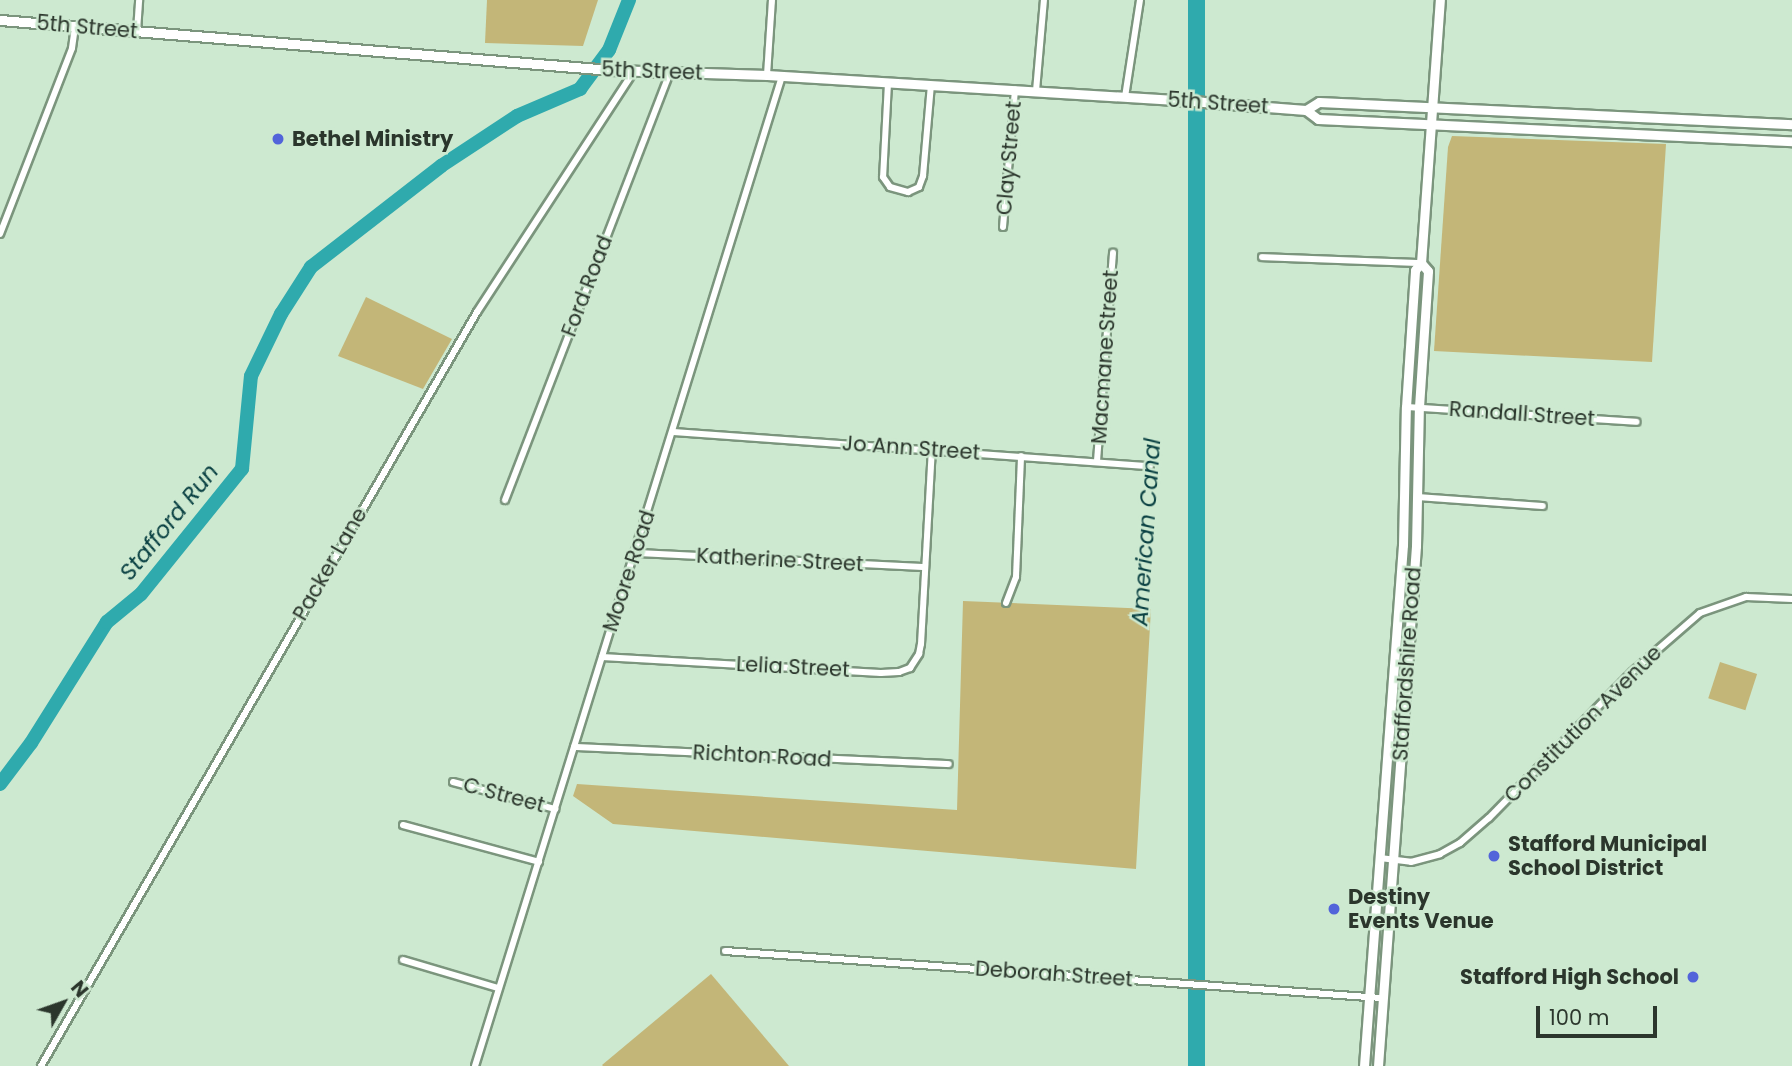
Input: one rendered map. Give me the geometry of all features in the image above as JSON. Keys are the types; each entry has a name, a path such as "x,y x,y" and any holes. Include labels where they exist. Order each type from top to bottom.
{"main road":[{"name":"Staffordshire Road","path":"1364,1066 1403,545 1406,407 1415,270 1421,263 1440,0"},
{"name":"5th Street","path":"0,20 611,70 767,75 1203,102 1306,110 1318,119 1792,141"},
{"name":"5th Street","path":"1306,110 1319,102 1792,124"},
{"path":"1361,105 1365,121"},
{"path":"1521,113 1521,129"},
{"path":"1579,115 1579,132"},
{"path":"1667,119 1667,135"},
{"path":"1760,123 1766,140"},
{"name":"Staffordshire Road","path":"1377,1066 1417,497 1419,407 1428,271 1421,263"}],"street":[{"path":"137,31 139,0"},
{"path":"767,75 772,0"},
{"path":"1036,91 1044,0"},
{"path":"1125,97 1140,0"},
{"path":"0,234 72,48 75,26"},
{"name":"Packer Lane","path":"41,1066 477,312 634,71"},
{"name":"Ford Road","path":"505,500 670,72"},
{"name":"Moore Road","path":"475,1066 782,76"},
{"path":"888,83 883,177 890,187 908,192 919,187 923,176 931,85"},
{"name":"Clay Street","path":"1003,227 1015,90"},
{"name":"Macmane Street","path":"1097,461 1113,253"},
{"path":"1262,257 1421,263"},
{"name":"Randall Street","path":"1406,407 1637,422"},
{"name":"Jo Ann Street","path":"673,432 1150,466"},
{"name":"Lelia Street","path":"602,657 899,672 910,668 919,654 932,449"},
{"path":"1006,603 1016,578 1021,456"},
{"path":"1417,497 1543,506"},
{"name":"Katherine Street","path":"636,553 925,567"},
{"name":"Constitution Avenue","path":"1380,858 1411,862 1429,858 1460,843 1489,818 1687,621 1720,605 1746,597 1792,599"},
{"name":"Richton Road","path":"575,747 949,764"},
{"name":"C Street","path":"453,782 555,809"},
{"path":"403,825 540,862"},
{"name":"Deborah Street","path":"725,951 1382,998"},
{"path":"403,960 498,988"}],"shaded area":[{"path":"487,0 598,0 583,46 485,43"},
{"path":"1452,136 1666,144 1652,362 1434,351 1448,147"},
{"path":"366,297 452,339 423,389 338,356"},
{"path":"963,601 1151,609 1136,869 613,824 573,796 577,784 957,810"},
{"path":"1720,662 1757,674 1745,710 1708,698"},
{"path":"711,974 789,1066 602,1065"}],"water":[{"path":"1188,0 1205,0 1205,1066 1188,1066"}],"waterway":[{"name":"Stafford Run","path":"0,784 31,743 107,622 141,594 242,469 251,376 281,314 311,267 441,166 517,116 580,89 609,50 629,0"}],"place":[{"name":"Bethel Ministry","path":"278,139"},
{"name":"Stafford Municipal School District","path":"1494,856"},
{"name":"Destiny Events Venue","path":"1334,909"},
{"name":"Stafford High School","path":"1693,977"}],"water label":[{"name":"American Canal","path":"1146,532"}]}
